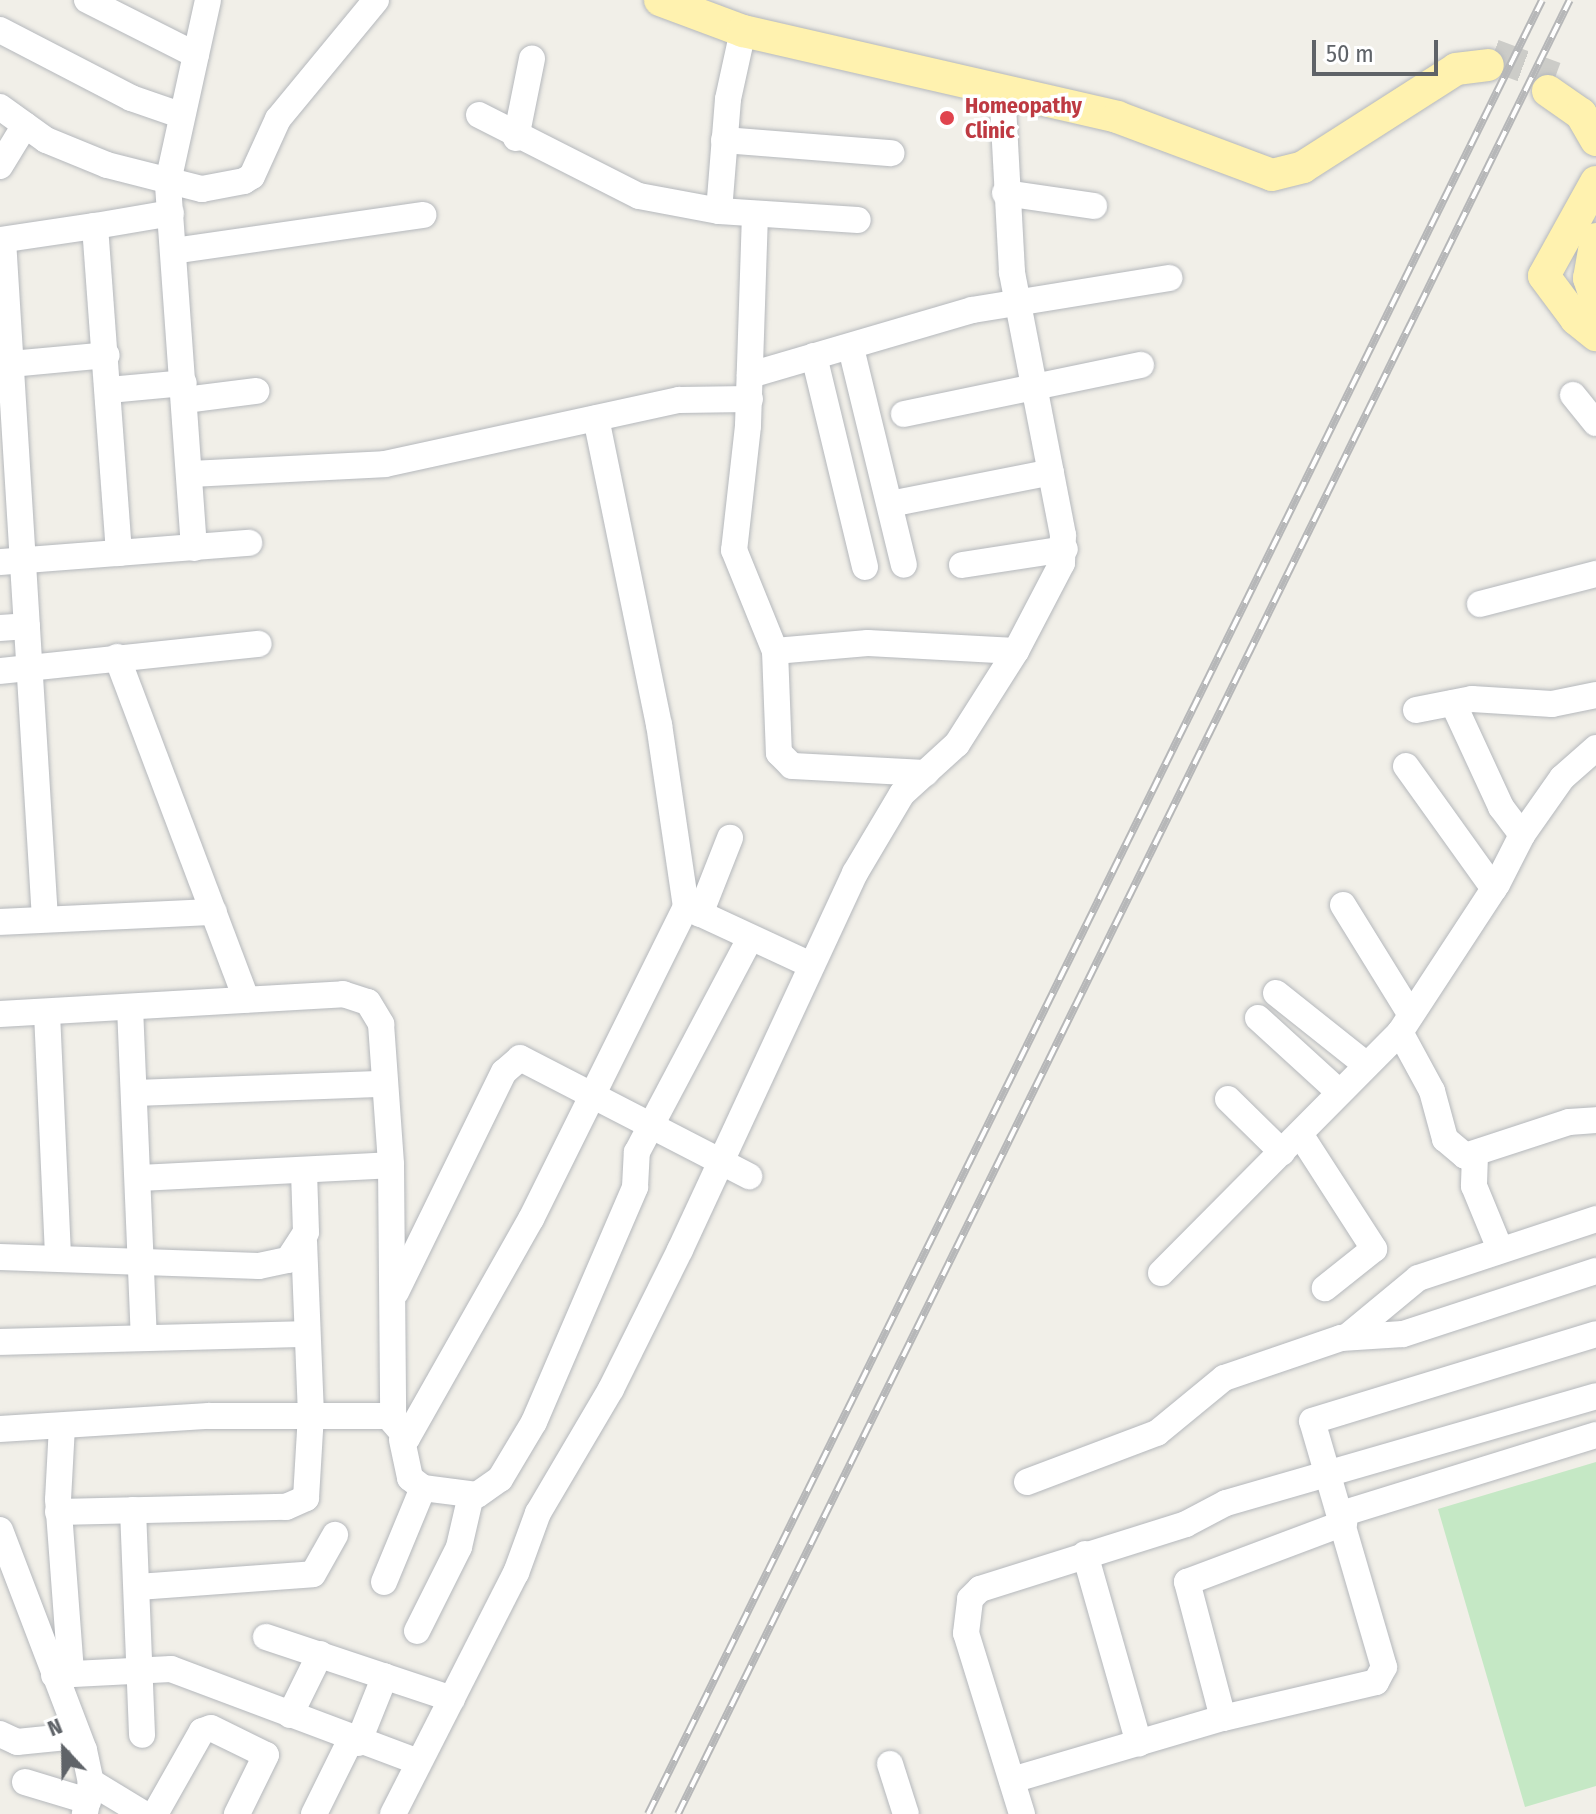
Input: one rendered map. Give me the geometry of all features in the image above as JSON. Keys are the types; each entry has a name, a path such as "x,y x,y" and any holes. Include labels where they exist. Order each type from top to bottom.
{"main road":[{"path":"660,0 743,31 1002,88 1117,117 1256,171 1282,174 1456,69 1491,60 1464,53 1438,62 1294,155 1274,158 1125,103 706,0"},
{"path":"1596,107 1552,85 1581,114 1596,140"},
{"path":"1596,182 1544,276 1576,319 1596,335"},
{"path":"1596,239 1589,278 1596,299"}],"street":[{"path":"87,0 196,55"},
{"path":"194,548 168,182 180,115 208,0"},
{"path":"0,107 25,125 94,160 168,182 202,189 252,176 278,119 376,0"},
{"path":"0,30 131,98 180,115"},
{"path":"719,211 724,140 743,31"},
{"path":"516,138 532,59"},
{"path":"393,1814 516,1573 538,1513 611,1389 809,964 897,802 957,744 1016,651 1065,549 1017,302 1005,193 1002,88"},
{"path":"479,115 516,138 639,196 719,211 858,220"},
{"path":"0,166 25,125"},
{"path":"724,140 891,153"},
{"path":"1005,193 1094,206"},
{"path":"45,919 27,626 11,561 2,240 171,213"},
{"path":"755,214 750,387 734,550 775,651 783,763 926,773"},
{"path":"173,251 423,215"},
{"path":"95,226 107,355 119,553"},
{"path":"189,474 385,464 750,387 814,356 1017,302 1169,278"},
{"path":"851,348 904,565"},
{"path":"6,364 107,355"},
{"path":"814,356 865,567"},
{"path":"904,414 1141,365"},
{"path":"109,390 256,391"},
{"path":"1573,395 1596,423"},
{"path":"596,418 659,725 693,910"},
{"path":"890,504 1051,472"},
{"path":"11,561 249,543"},
{"path":"962,565 1065,549"},
{"path":"1480,604 1596,574"},
{"path":"0,628 27,626"},
{"path":"775,651 868,643 1016,651"},
{"path":"0,671 259,644"},
{"path":"117,657 246,999"},
{"path":"1416,710 1453,703 1552,704 1596,695"},
{"path":"1453,703 1501,807 1522,835"},
{"path":"1161,1273 1405,1024 1494,889 1522,835 1562,778 1596,748"},
{"path":"1406,766 1494,889"},
{"path":"398,1428 531,1219 589,1098 636,1018 730,838"},
{"path":"1343,905 1405,1024 1432,1091 1445,1139 1465,1156 1569,1122 1596,1120"},
{"path":"693,910 809,964"},
{"path":"0,922 214,912"},
{"path":"0,1014 343,994 368,1002 381,1024 391,1165 398,1428 410,1478 423,1488 471,1495 487,1491 500,1479 534,1422 635,1187 637,1152 750,939"},
{"path":"1276,993 1364,1063"},
{"path":"130,1007 144,1337"},
{"path":"47,1013 58,1258"},
{"path":"1258,1018 1339,1092"},
{"path":"394,1297 510,1062 530,1062 589,1098 749,1176"},
{"path":"135,1093 385,1084"},
{"path":"1228,1099 1291,1143 1374,1249 1325,1288"},
{"path":"1475,1155 1474,1186 1500,1249"},
{"path":"138,1178 391,1165"},
{"path":"58,1512 298,1504 308,1488 311,1415 304,1171"},
{"path":"1348,1336 1418,1278 1596,1219"},
{"path":"0,1257 274,1264 288,1260 304,1242"},
{"path":"1027,1482 1157,1433 1224,1378 1348,1336 1403,1334 1596,1271"},
{"path":"0,1342 307,1334"},
{"path":"1012,1780 1223,1718 1382,1676 1343,1518 1313,1426 1317,1417 1596,1334"},
{"path":"1022,1814 969,1643 970,1599 996,1580 1186,1524 1226,1503 1596,1396"},
{"path":"0,1429 311,1415 398,1428"},
{"path":"62,1426 58,1512 64,1587 63,1674"},
{"path":"1223,1718 1187,1582 1343,1518 1596,1435"},
{"path":"384,1582 423,1488"},
{"path":"417,1631 459,1547 471,1495"},
{"path":"133,1510 142,1735"},
{"path":"0,1530 23,1592 63,1674 88,1799"},
{"path":"138,1587 313,1574 335,1535"},
{"path":"1085,1554 1139,1743"},
{"path":"23,1592 64,1587"},
{"path":"266,1637 452,1699"},
{"path":"290,1715 320,1654"},
{"path":"63,1674 141,1666 193,1676 354,1742 418,1762"},
{"path":"314,1814 354,1742 385,1676"},
{"path":"155,1814 202,1731 211,1728 266,1755 237,1814"},
{"path":"0,1734 17,1742 77,1736"},
{"path":"890,1764 906,1814"},
{"path":"25,1782 144,1814"}],"green space":[{"path":"1596,1462 1596,1786 1525,1807 1438,1509"}],"tunnel":[{"path":"1493,55 1555,78"}],"railway":[{"path":"648,1814 1542,0"},
{"path":"678,1814 1570,0"}],"place":[{"name":"Homeopathy Clinic","path":"947,118"}]}
